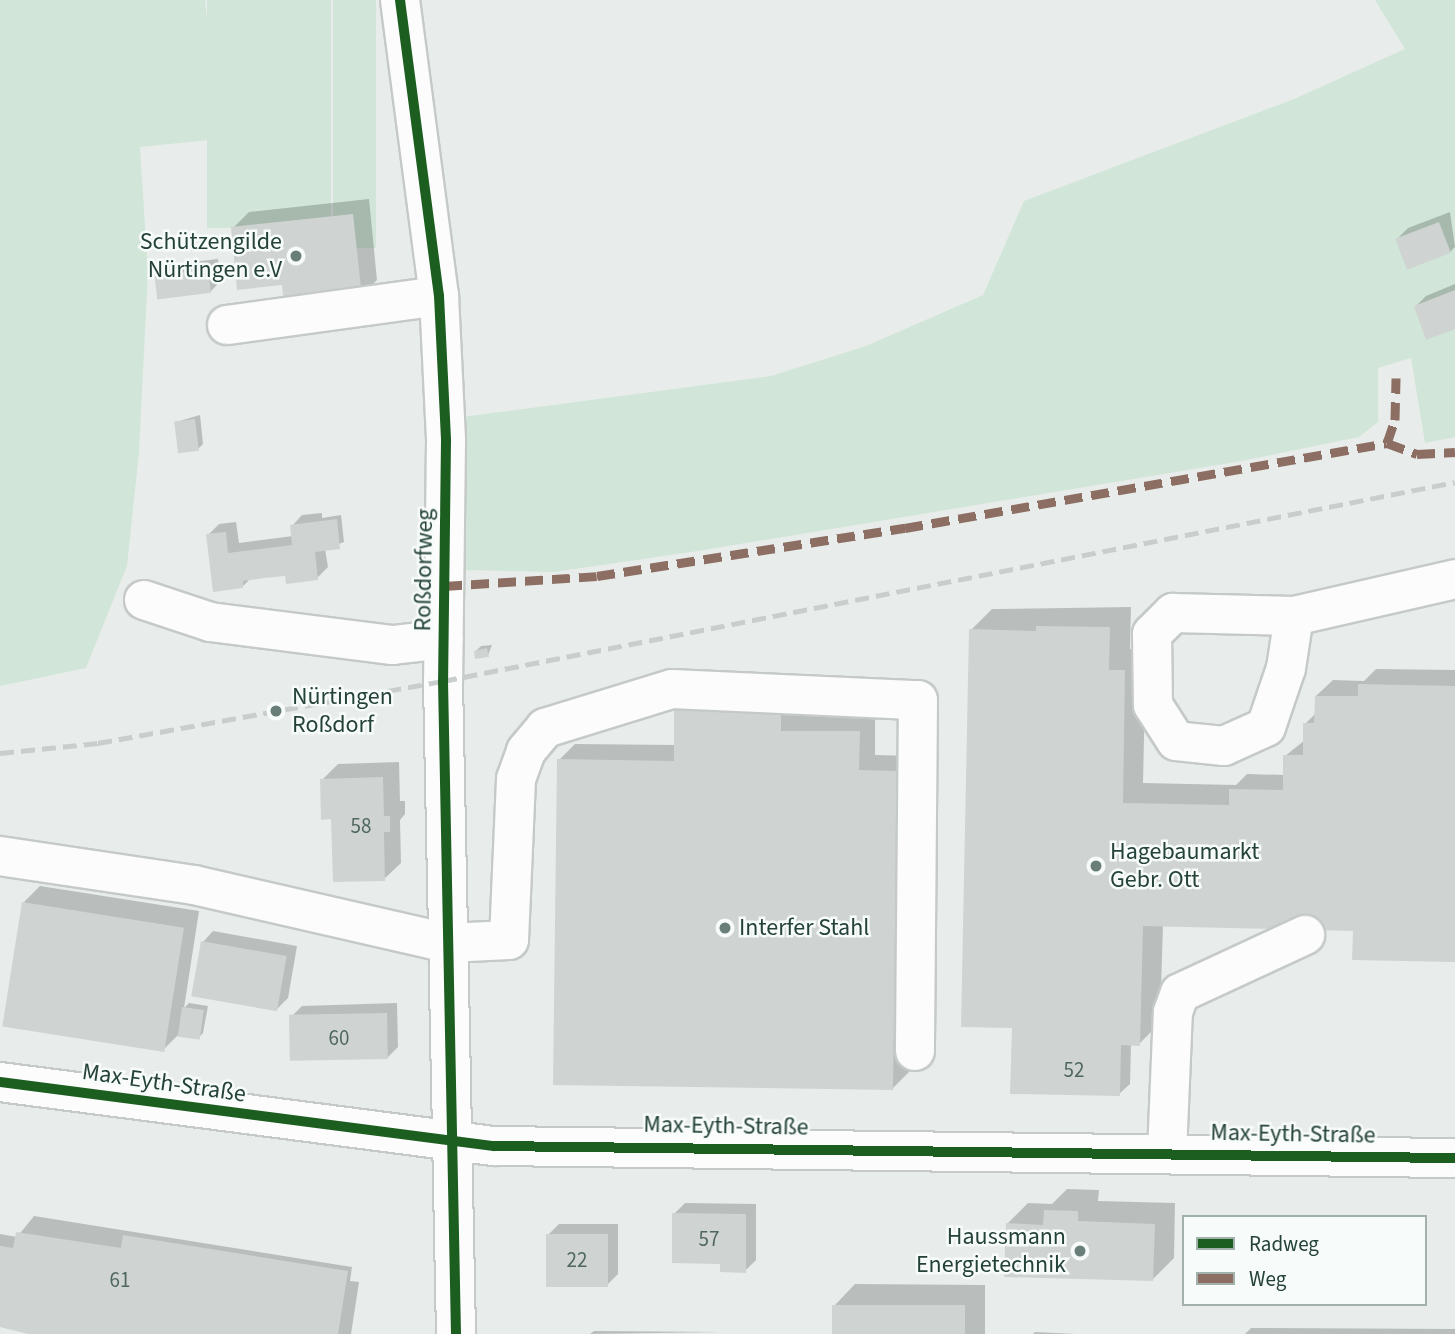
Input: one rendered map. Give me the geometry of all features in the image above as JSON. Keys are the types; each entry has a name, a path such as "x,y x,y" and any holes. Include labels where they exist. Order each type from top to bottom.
{"street":[{"name":"Roßdorfweg","path":"400,0 439,296 446,441 444,639 456,1334"},
{"path":"227,325 439,296"},
{"path":"1294,617 1455,579"},
{"path":"144,600 211,622 393,645 444,639"},
{"path":"0,856 194,885 448,943 509,940 516,779 526,751 545,729 672,690 918,701 915,1051"},
{"path":"1167,1153 1173,1012 1180,993 1305,935"},
{"name":"Max-Eyth-Straße","path":"0,1082 453,1143 1455,1158"}],"green space":[{"path":"0,0 205,0 219,139 140,147 148,272 139,452 127,566 86,668 0,686"},
{"path":"207,0 331,0 331,228 207,228"},
{"path":"333,0 376,0 376,248 333,248"},
{"path":"1375,0 1455,0 1455,437 1425,443 1411,358 1378,368 1378,422 1359,437 1242,461 698,551 554,572 461,570 462,417 771,376 866,346 983,295 1024,201 1294,99 1405,49"}],"building":[{"name":"Schützengilde Nürtingen e.V","path":"353,214 362,297 284,306 282,285 237,290 231,227"},
{"path":"1439,222 1451,253 1407,270 1395,239"},
{"path":"208,269 211,293 157,299 154,276"},
{"path":"1455,290 1455,329 1426,340 1414,306"},
{"path":"195,419 199,451 178,453 174,422"},
{"path":"337,519 340,549 315,552 318,580 286,584 285,576 264,578 243,581 243,588 213,592 206,534 226,532 228,553 292,545 290,525"},
{"path":"1036,626 1110,627 1109,670 1125,670 1123,803 1229,805 1229,789 1283,790 1283,755 1303,755 1303,723 1314,723 1315,696 1358,696 1358,684 1455,686 1455,962 1352,960 1353,931 1143,926 1140,1046 1121,1045 1120,1096 1010,1094 1012,1028 961,1027 969,629 1036,631"},
{"path":"487,648 489,657 475,659 474,651"},
{"name":"Interfer Stahl","path":"674,700 781,701 781,731 860,731 859,770 897,771 893,1090 553,1085 557,759 674,761"},
{"path":"383,777 384,816 390,816 390,832 384,832 385,881 333,882 331,819 321,820 320,779"},
{"path":"22,902 184,928 164,1052 2,1026"},
{"path":"201,941 287,956 277,1011 191,996"},
{"path":"182,1007 204,1010 200,1040 178,1037"},
{"path":"387,1013 388,1059 290,1061 289,1015"},
{"name":"Haussmann Energietechnik","path":"1044,1210 1078,1211 1078,1221 1155,1224 1153,1281 1004,1277 1006,1223 1043,1225"},
{"path":"672,1213 746,1214 746,1273 720,1272 720,1264 672,1263"},
{"path":"16,1232 121,1248 123,1235 348,1271 338,1334 28,1334 0,1327 0,1246 13,1248"},
{"path":"546,1234 608,1234 608,1287 546,1287"},
{"path":"832,1305 965,1305 965,1334 832,1334"}],"railway":[{"path":"0,753 98,743 443,681 1455,482"}],"marked path":[{"path":"1387,443 1395,420 1396,378"},
{"path":"444,586 597,576 905,528 1387,443 1417,454 1455,452"}],"cycle path":[{"path":"400,0 439,296 446,441 443,681 456,1334"},
{"path":"0,1082 494,1146 1455,1158"}],"place":[{"name":"Schützengilde Nürtingen e.V","path":"296,256"},
{"name":"Nürtingen Roßdorf","path":"276,711"},
{"name":"Hagebaumarkt Gebr. Ott","path":"1096,866"},
{"name":"Interfer Stahl","path":"725,928"},
{"name":"Haussmann Energietechnik","path":"1080,1251"}]}
